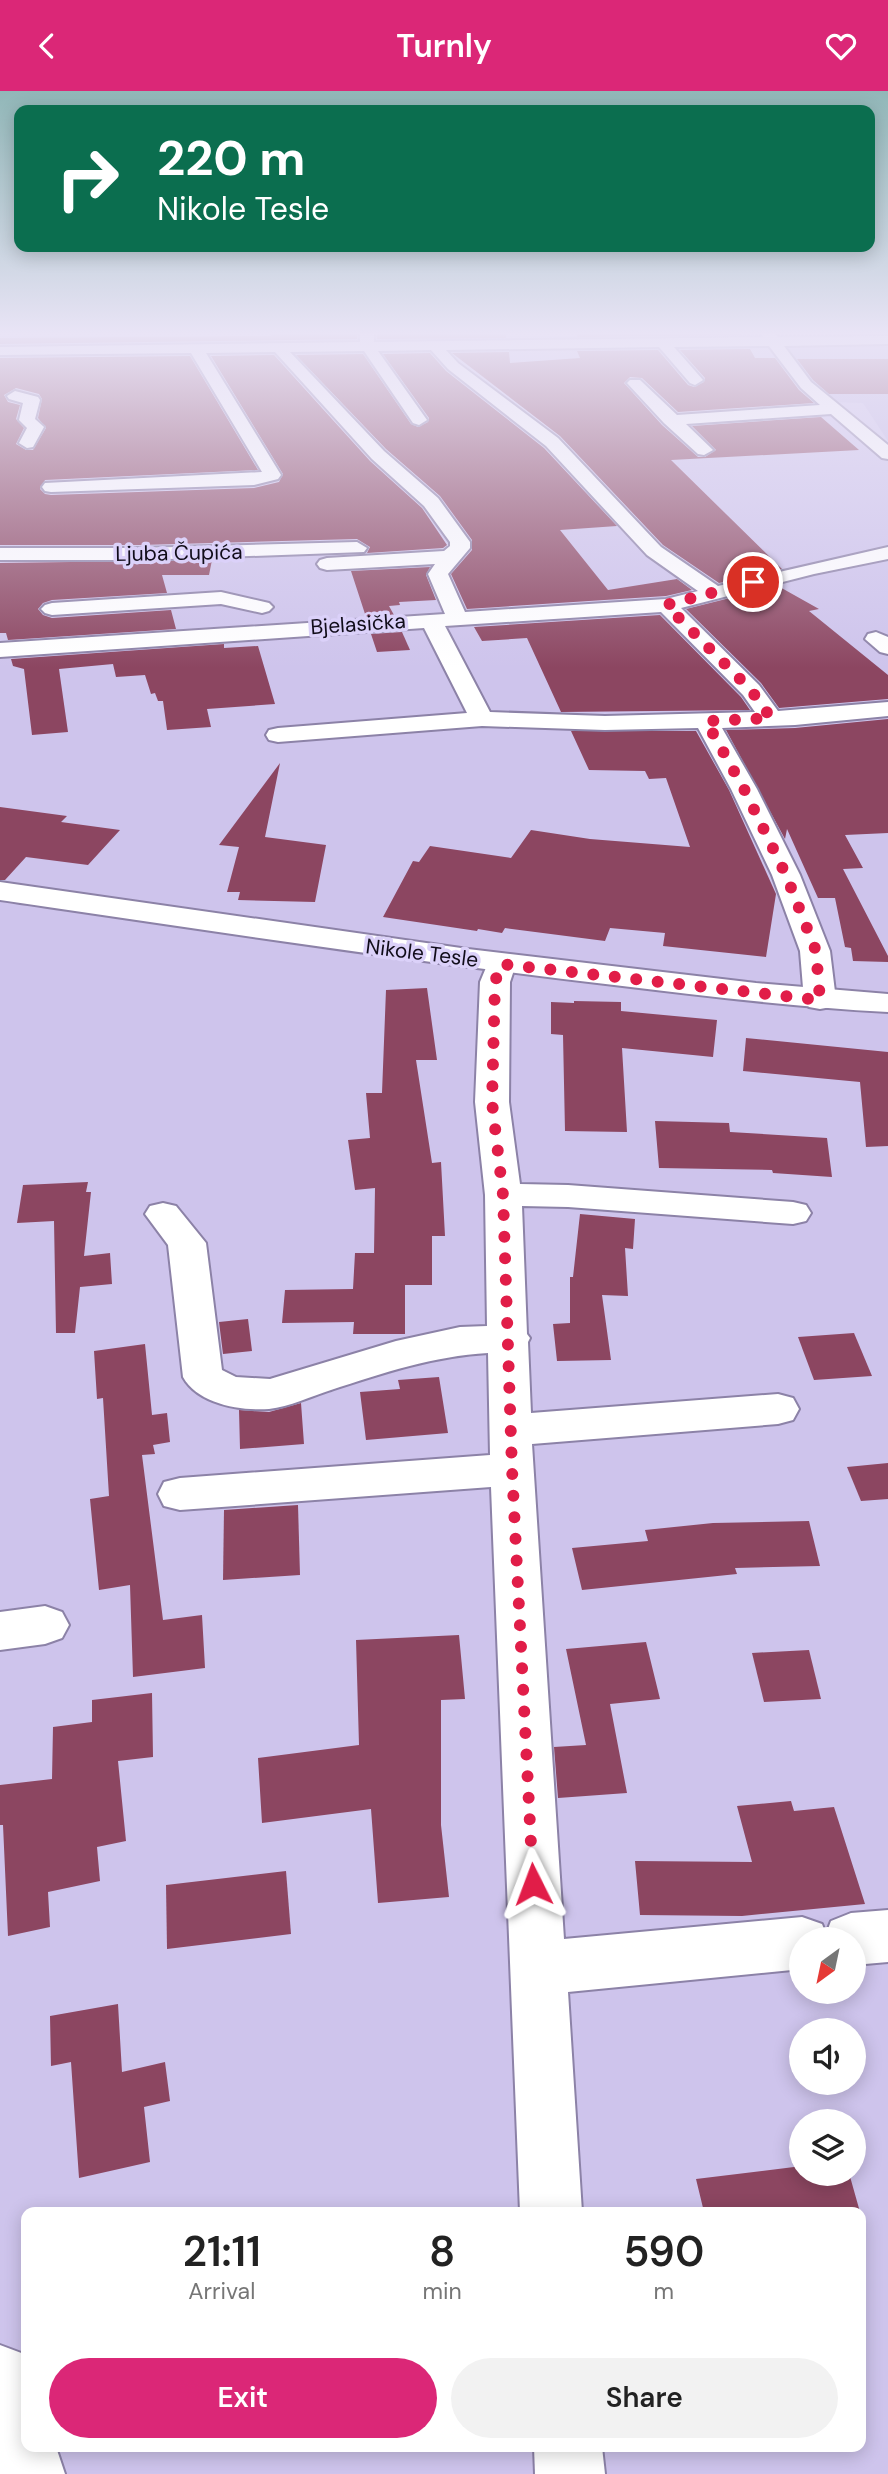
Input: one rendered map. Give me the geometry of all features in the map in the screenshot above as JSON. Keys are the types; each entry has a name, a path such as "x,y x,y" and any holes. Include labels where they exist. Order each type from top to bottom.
{"street":[{"path":"51,487 254,480 273,474 255,445"},
{"path":"368,445 431,502 455,550 474,561"},
{"path":"555,445 654,551 714,592"},
{"path":"699,445 704,450"},
{"path":"155,484 176,504"},
{"name":"Ljuba Čupića","path":"0,554 266,552 357,548"},
{"path":"266,552 262,569 455,550"},
{"path":"455,550 438,574 457,617"},
{"name":"Bjelasička","path":"0,650 457,617 666,605 888,553"},
{"path":"54,646 52,609 68,554"},
{"path":"52,609 221,598 264,598 224,634"},
{"path":"666,605 751,690 771,718"},
{"path":"430,619 482,719"},
{"path":"278,734 482,719 605,723 706,721 795,718 888,709"},
{"path":"706,721 744,789 786,875 816,951 820,1000"},
{"name":"Nikole Tesle","path":"0,891 501,964 820,1000 888,1003"},
{"path":"501,964 495,982 492,1102 503,1195 512,1450 551,2207"},
{"path":"503,1195 568,1196 793,1213"},
{"path":"163,1214 187,1243 203,1377 228,1391 270,1394 396,1355 470,1340 510,1338"},
{"path":"180,1494 512,1450 778,1409"},
{"path":"866,1938 888,1936"},
{"path":"537,1968 789,1945"},
{"path":"0,2378 21,2445"},
{"path":"23,2452 30,2474"},
{"path":"568,2452 570,2474"}],"building":[{"path":"0,445 18,445 26,450 33,450 36,445 243,445 258,470 45,480 40,489 51,495 254,488 279,482 283,474 265,445 356,445 422,508 447,545 443,548 367,553 370,547 357,539 140,545 0,545"},
{"path":"382,445 540,445 617,526 560,530 608,590 677,579 692,590 666,596 467,609 451,574 472,550 472,540 440,496"},
{"path":"569,445 685,445 698,457 705,457 716,450 711,445 853,445 859,450 671,460 782,569 719,583 663,545"},
{"path":"212,560 209,575 162,575 167,593 52,600 43,603 38,609 43,615 52,618 171,610 176,629 8,640 6,633 0,633 0,563"},
{"path":"430,567 426,575 436,600 399,602 400,605 389,606 394,615 366,617 351,571"},
{"path":"778,586 819,609 809,611 888,675 888,699 779,708 761,683 686,609"},
{"path":"660,615 741,697 750,710 561,712 527,638 482,641 474,627"},
{"path":"402,632 410,650 377,652 371,634"},
{"path":"224,644 224,648 258,646 275,704 207,709 211,727 167,730 163,701 158,701 155,693 151,694 145,675 116,677 113,664 59,669 68,732 32,735 24,669 13,666 11,659"},
{"path":"888,719 888,833 845,835 863,868 843,869 888,956 888,962 853,961 851,948 845,947 835,898 818,898 787,829 785,839 726,730 795,728"},
{"path":"571,731 696,731 729,790 776,894 766,957 663,946 665,933 610,928 605,941 505,928 502,933 477,931 383,917 413,861 419,862 430,846 511,858 531,830 590,839 690,847 666,778 649,779 645,771 589,770"},
{"path":"280,763 265,837 326,845 315,902 238,900 240,892 227,892 239,847 219,845"},
{"path":"0,807 67,816 61,822 120,830 88,865 26,857 5,880 0,880"},
{"path":"427,988 437,1060 416,1060 432,1163 441,1162 445,1236 432,1236 432,1285 405,1285 405,1334 353,1334 354,1322 282,1323 285,1290 353,1289 355,1253 374,1253 375,1188 355,1190 348,1140 370,1138 366,1093 382,1093 386,990"},
{"path":"551,1002 621,1002 621,1011 717,1020 713,1057 622,1048 627,1132 565,1131 563,1035 551,1034"},
{"path":"746,1038 888,1052 888,1146 866,1147 860,1082 743,1071"},
{"path":"655,1121 729,1123 730,1132 827,1138 832,1177 773,1173 772,1170 659,1168"},
{"path":"88,1182 86,1192 91,1192 84,1256 110,1253 112,1284 80,1287 75,1333 56,1333 54,1221 17,1223 23,1185"},
{"path":"580,1214 635,1219 633,1249 625,1248 628,1296 602,1295 611,1360 557,1361 553,1324 570,1323 570,1277 573,1277"},
{"path":"248,1319 252,1351 223,1354 219,1322"},
{"path":"854,1333 872,1376 814,1380 798,1337"},
{"path":"145,1344 152,1415 167,1413 170,1442 153,1445 155,1454 142,1455 163,1620 202,1615 205,1668 133,1677 130,1585 99,1590 90,1499 109,1496 103,1398 97,1399 94,1351"},
{"path":"439,1377 448,1433 366,1440 360,1392 400,1389 398,1380"},
{"path":"301,1403 304,1444 240,1449 239,1410 269,1412"},
{"path":"888,1463 888,1499 861,1501 847,1467"},
{"path":"298,1505 300,1575 223,1580 224,1510"},
{"path":"809,1521 820,1566 735,1568 737,1574 582,1590 572,1548 648,1541 645,1530 713,1523"},
{"path":"459,1635 465,1699 441,1700 441,1825 449,1897 378,1903 371,1809 262,1823 258,1758 359,1745 356,1640"},
{"path":"646,1642 660,1699 610,1704 627,1793 558,1798 554,1747 586,1745 566,1649"},
{"path":"809,1650 821,1699 764,1702 752,1653"},
{"path":"152,1693 153,1757 118,1761 126,1841 97,1847 100,1881 48,1892 50,1927 8,1936 3,1825 0,1825 0,1785 52,1779 53,1727 92,1722 92,1700"},
{"path":"791,1801 794,1811 834,1807 865,1904 742,1916 640,1915 635,1861 752,1862 737,1806"},
{"path":"286,1871 291,1934 167,1949 166,1885"},
{"path":"118,2004 122,2072 165,2062 170,2101 144,2107 150,2162 79,2178 71,2062 51,2066 50,2016"},
{"path":"789,2168 789,2186 853,2186 859,2207 703,2207 696,2179"}],"route":[{"path":"533,1884 512,1469 510,1338 503,1195 492,1102 495,982 501,964 820,1000 816,951 786,875 744,789 706,721 771,718 751,690 666,605 753,582"}]}
